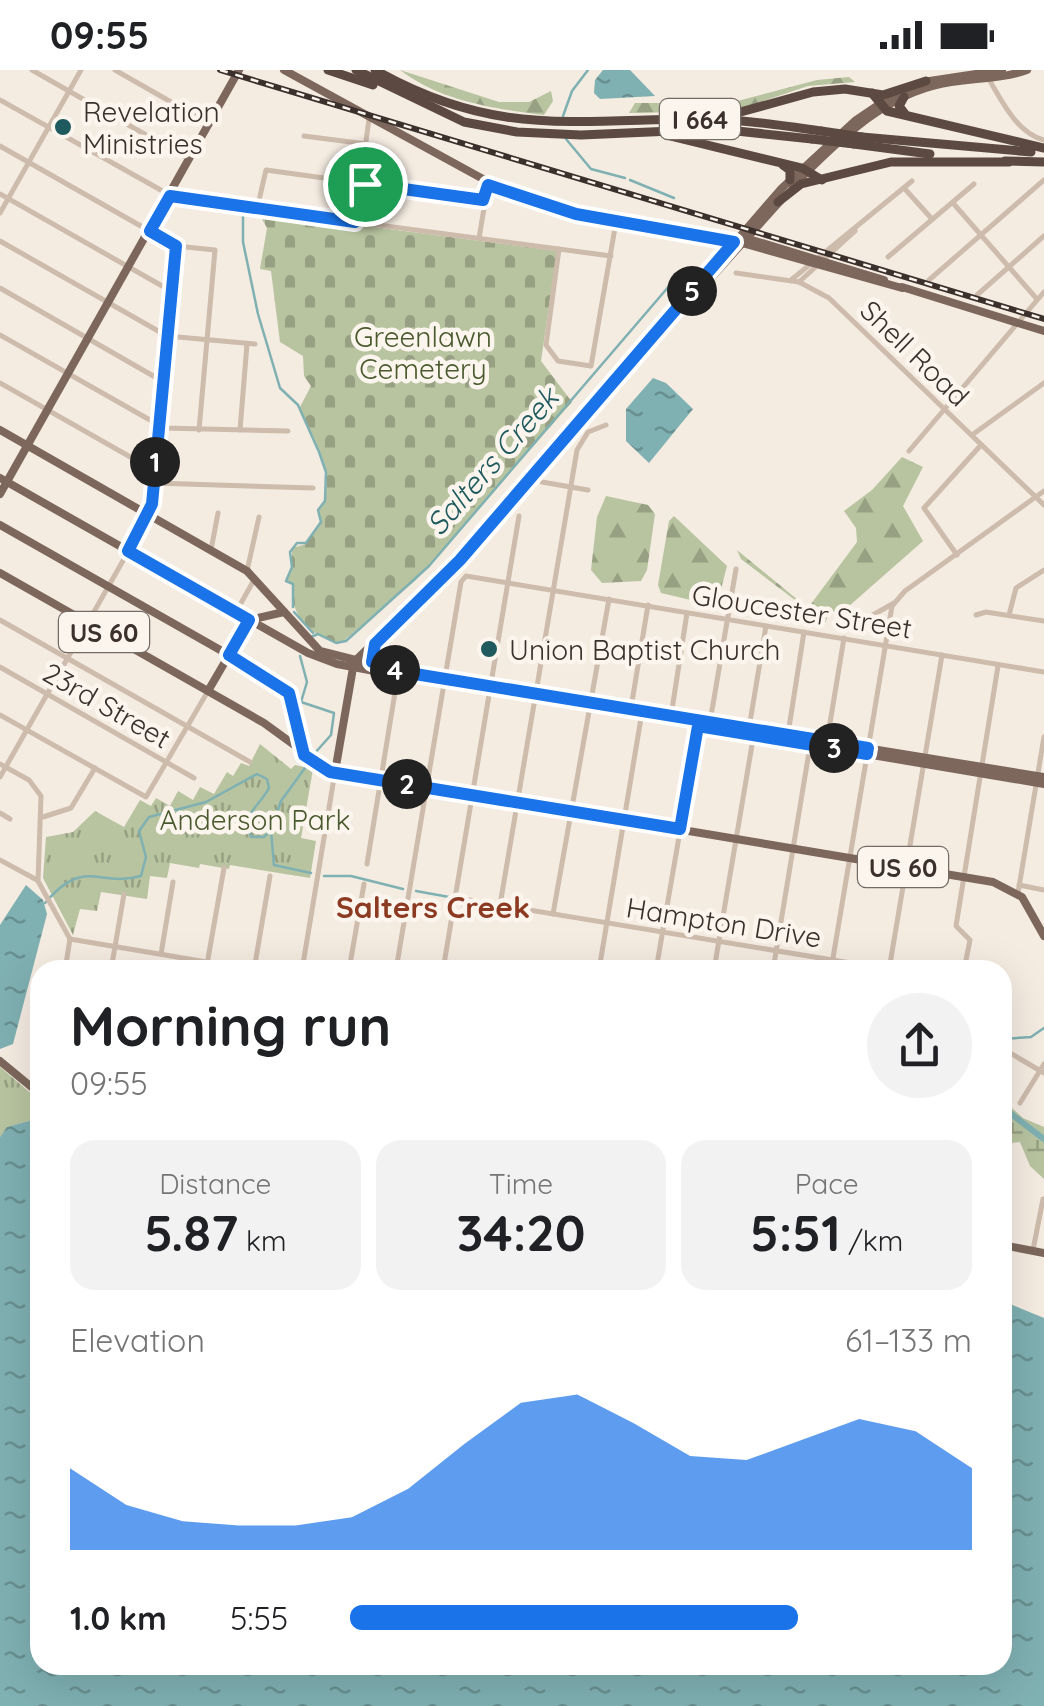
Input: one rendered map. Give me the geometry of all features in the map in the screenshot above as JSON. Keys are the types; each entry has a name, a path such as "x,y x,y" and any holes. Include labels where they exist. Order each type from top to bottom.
{"highway":[{"path":"328,70 414,101"},
{"name":"I 664","path":"356,70 464,122 638,132 718,129 1009,162 1044,162"},
{"name":"I 664","path":"375,70 425,96 547,129"},
{"path":"390,70 425,96"},
{"path":"695,119 748,113 827,90 887,94 926,81"},
{"path":"872,93 881,106 906,116 1044,150"},
{"path":"904,97 900,106 906,116"},
{"name":"I 664","path":"580,130 695,119 862,137 1044,150"},
{"path":"638,132 695,139 804,170 823,180"},
{"path":"748,153 787,167 790,180"},
{"path":"778,202 799,185 906,160 1009,162"}],"main road":[{"path":"284,70 488,185 546,207 616,222 740,240 1044,331"},
{"path":"881,106 946,83 1002,70"},
{"path":"335,772 353,664 432,591 790,180 881,106 926,81 964,72 1026,70"},
{"path":"0,494 4,480 28,446 240,72"},
{"path":"740,240 804,170"},
{"path":"0,430 247,571 314,646 353,664 379,666 398,673"},
{"path":"4,480 318,658 752,732 827,740 868,751"},
{"name":"US 60","path":"0,525 229,655"},
{"name":"US 60","path":"0,573 264,723 308,759 335,772 963,876 1018,889"},
{"path":"249,620 284,612"},
{"path":"375,644 370,657 379,666"},
{"path":"208,691 229,655"},
{"path":"642,713 698,726 1040,780"},
{"path":"1018,889 1043,930"},
{"path":"0,1061 30,1086"},
{"path":"1012,1247 1044,1253"}],"street":[{"path":"32,70 190,160"},
{"path":"0,213 81,70"},
{"path":"115,70 211,124"},
{"path":"986,74 1028,132 1044,140"},
{"path":"0,100 170,196 610,256"},
{"path":"355,222 369,119"},
{"path":"304,136 366,144"},
{"path":"0,146 176,246 215,250 198,430"},
{"path":"257,209 261,178 268,170 483,200"},
{"path":"929,280 1044,180"},
{"path":"795,281 912,181"},
{"path":"888,257 974,184"},
{"path":"480,238 488,185"},
{"path":"904,188 932,220"},
{"path":"0,194 172,291"},
{"path":"952,203 1036,299"},
{"path":"559,249 548,350 558,361 591,366 616,222"},
{"path":"977,295 1044,236"},
{"path":"0,241 167,336 250,344 240,430"},
{"path":"0,777 3,765 149,515 176,246"},
{"name":"Shell Road","path":"736,273 795,281 835,303 1044,505"},
{"path":"0,288 163,381"},
{"path":"910,451 1021,324 1044,292"},
{"path":"0,336 159,426 288,431"},
{"path":"0,383 154,471"},
{"path":"972,435 1044,383"},
{"path":"500,905 579,443 590,430 606,425"},
{"path":"957,554 924,508 982,444"},
{"path":"154,482 312,488"},
{"path":"542,482 588,490"},
{"path":"864,620 894,603 1044,491"},
{"path":"211,550 218,513"},
{"path":"446,960 519,516"},
{"path":"247,571 259,517"},
{"path":"710,722 736,568"},
{"path":"1009,615 1016,588 1044,570"},
{"name":"Gloucester Street","path":"444,681 462,580 470,576 1044,672"},
{"path":"236,612 256,578"},
{"path":"552,914 609,599"},
{"path":"833,960 894,603"},
{"path":"631,712 648,606"},
{"path":"671,716 687,613"},
{"path":"976,614 1044,622"},
{"path":"0,620 250,762"},
{"path":"249,620 229,655 289,693 308,759"},
{"path":"716,960 766,626"},
{"path":"788,734 804,632"},
{"path":"827,740 844,638"},
{"path":"892,960 942,655"},
{"path":"966,960 970,940 956,928 999,664"},
{"name":"23rd Street","path":"0,667 194,778"},
{"path":"367,864 398,673"},
{"path":"398,960 444,681"},
{"path":"0,714 148,796 208,691"},
{"path":"601,960 642,713"},
{"path":"658,960 698,726"},
{"path":"1044,737 1040,780 1018,889 1044,890"},
{"path":"775,960 811,741"},
{"path":"3,765 37,788 43,816 38,881 70,938 67,960"},
{"path":"43,816 71,808 95,768"},
{"path":"304,960 335,772"},
{"path":"0,813 10,819"},
{"path":"0,860 38,881"},
{"path":"208,960 224,868"},
{"path":"256,960 270,876"},
{"path":"161,954 173,882"},
{"path":"351,960 364,884"},
{"path":"113,960 124,894"},
{"name":"Hampton Drive","path":"456,898 833,960"},
{"path":"70,938 184,960"},
{"path":"1012,1055 1043,1069 1020,1103"},
{"path":"1033,1250 1043,1199"}],"green space":[{"path":"400,70 499,102 529,102 551,91 553,101 544,115 487,106 432,89"},
{"path":"849,77 855,82 808,86 734,111 629,113 635,103 730,103 817,80"},
{"name":"Greenlawn Cemetery","path":"258,212 557,251 541,361 572,402 416,580 341,643 320,636 304,623 294,605 293,584 286,581 292,567 292,548 306,544 321,522 318,510 327,486 317,445 299,409 311,386 304,376 303,356 280,342 271,271 260,269 267,228"},
{"path":"902,457 923,467 903,506 923,541 848,607 829,613 825,623 741,559 737,550 804,605 811,604 857,542 856,528 844,511 872,490"},
{"path":"606,496 648,505 655,514 647,570 641,581 602,583 591,570 597,517"},
{"path":"674,516 727,566 718,600 708,604 661,593 658,585 669,521"},
{"name":"Anderson Park","path":"260,744 291,769 295,765 313,769 301,838 316,841 310,878 230,865 229,869 200,864 199,868 170,863 167,878 150,876 147,899 101,892 97,911 80,909 73,935 43,878 46,837 73,832 95,811 124,827 140,800 151,806 156,798 170,806 178,791 193,800 200,787 214,794 227,772 233,776 241,763 249,766"},
{"path":"0,1067 30,1092 30,1121 8,1127 0,1137"},
{"path":"1012,1108 1044,1127 1044,1179 1030,1166 1020,1142 1012,1143"}],"water":[{"path":"603,70 630,70 655,96 600,99 594,93 595,80"},
{"path":"653,378 666,383 693,409 649,463 626,441 626,409"},
{"path":"26,885 43,900 47,914 35,960 30,960 30,979 13,1044 0,1049 0,925"},
{"path":"30,1121 30,1675 1012,1675 1012,1305 1044,1318 1044,1706 0,1706 0,1137 7,1127"}],"waterway":[{"path":"563,116 572,91 588,70"},
{"path":"566,139 591,169 625,178"},
{"path":"630,180 674,198"},
{"path":"243,216 243,242 258,314 280,388 298,405 326,472 325,501 318,510 321,522 306,543 297,543 290,552 292,567 286,581 293,584 293,607"},
{"name":"Salters Creek","path":"311,637 318,634 336,643 346,641 429,566 682,271"},
{"path":"294,612 313,633"},
{"name":"Salters Creek","path":"300,656 307,682 301,702 334,713 331,735 314,754"},
{"name":"Salters Creek","path":"45,903 59,889 81,877 141,876 146,857 139,831 149,817 206,802 257,774 267,779 269,788 249,816 248,829 251,837 264,837 271,830 281,801 310,761"},
{"path":"271,831 274,865 311,873"},
{"path":"324,876 351,876 403,889"},
{"path":"416,891 449,897"},
{"path":"462,905 490,914"},
{"path":"1012,1038 1031,1037 1044,1028"},
{"path":"1012,1115 1044,1139"}],"railway":[{"path":"220,70 1044,319"}],"place":[{"name":"Revelation Ministries","path":"63,127"},
{"name":"Union Baptist Church","path":"489,649"}],"district":[{"name":"Salters Creek","path":"433,907"}],"route":[{"path":"360,183 365,184 483,200 488,185 576,214 734,242 460,560 375,644 370,655 372,662 415,674 827,740 868,748 867,754 698,726 680,829 330,772 304,755 289,693 229,655 249,620 128,551 152,504 176,246 150,231 170,196 355,222 360,183"}]}
